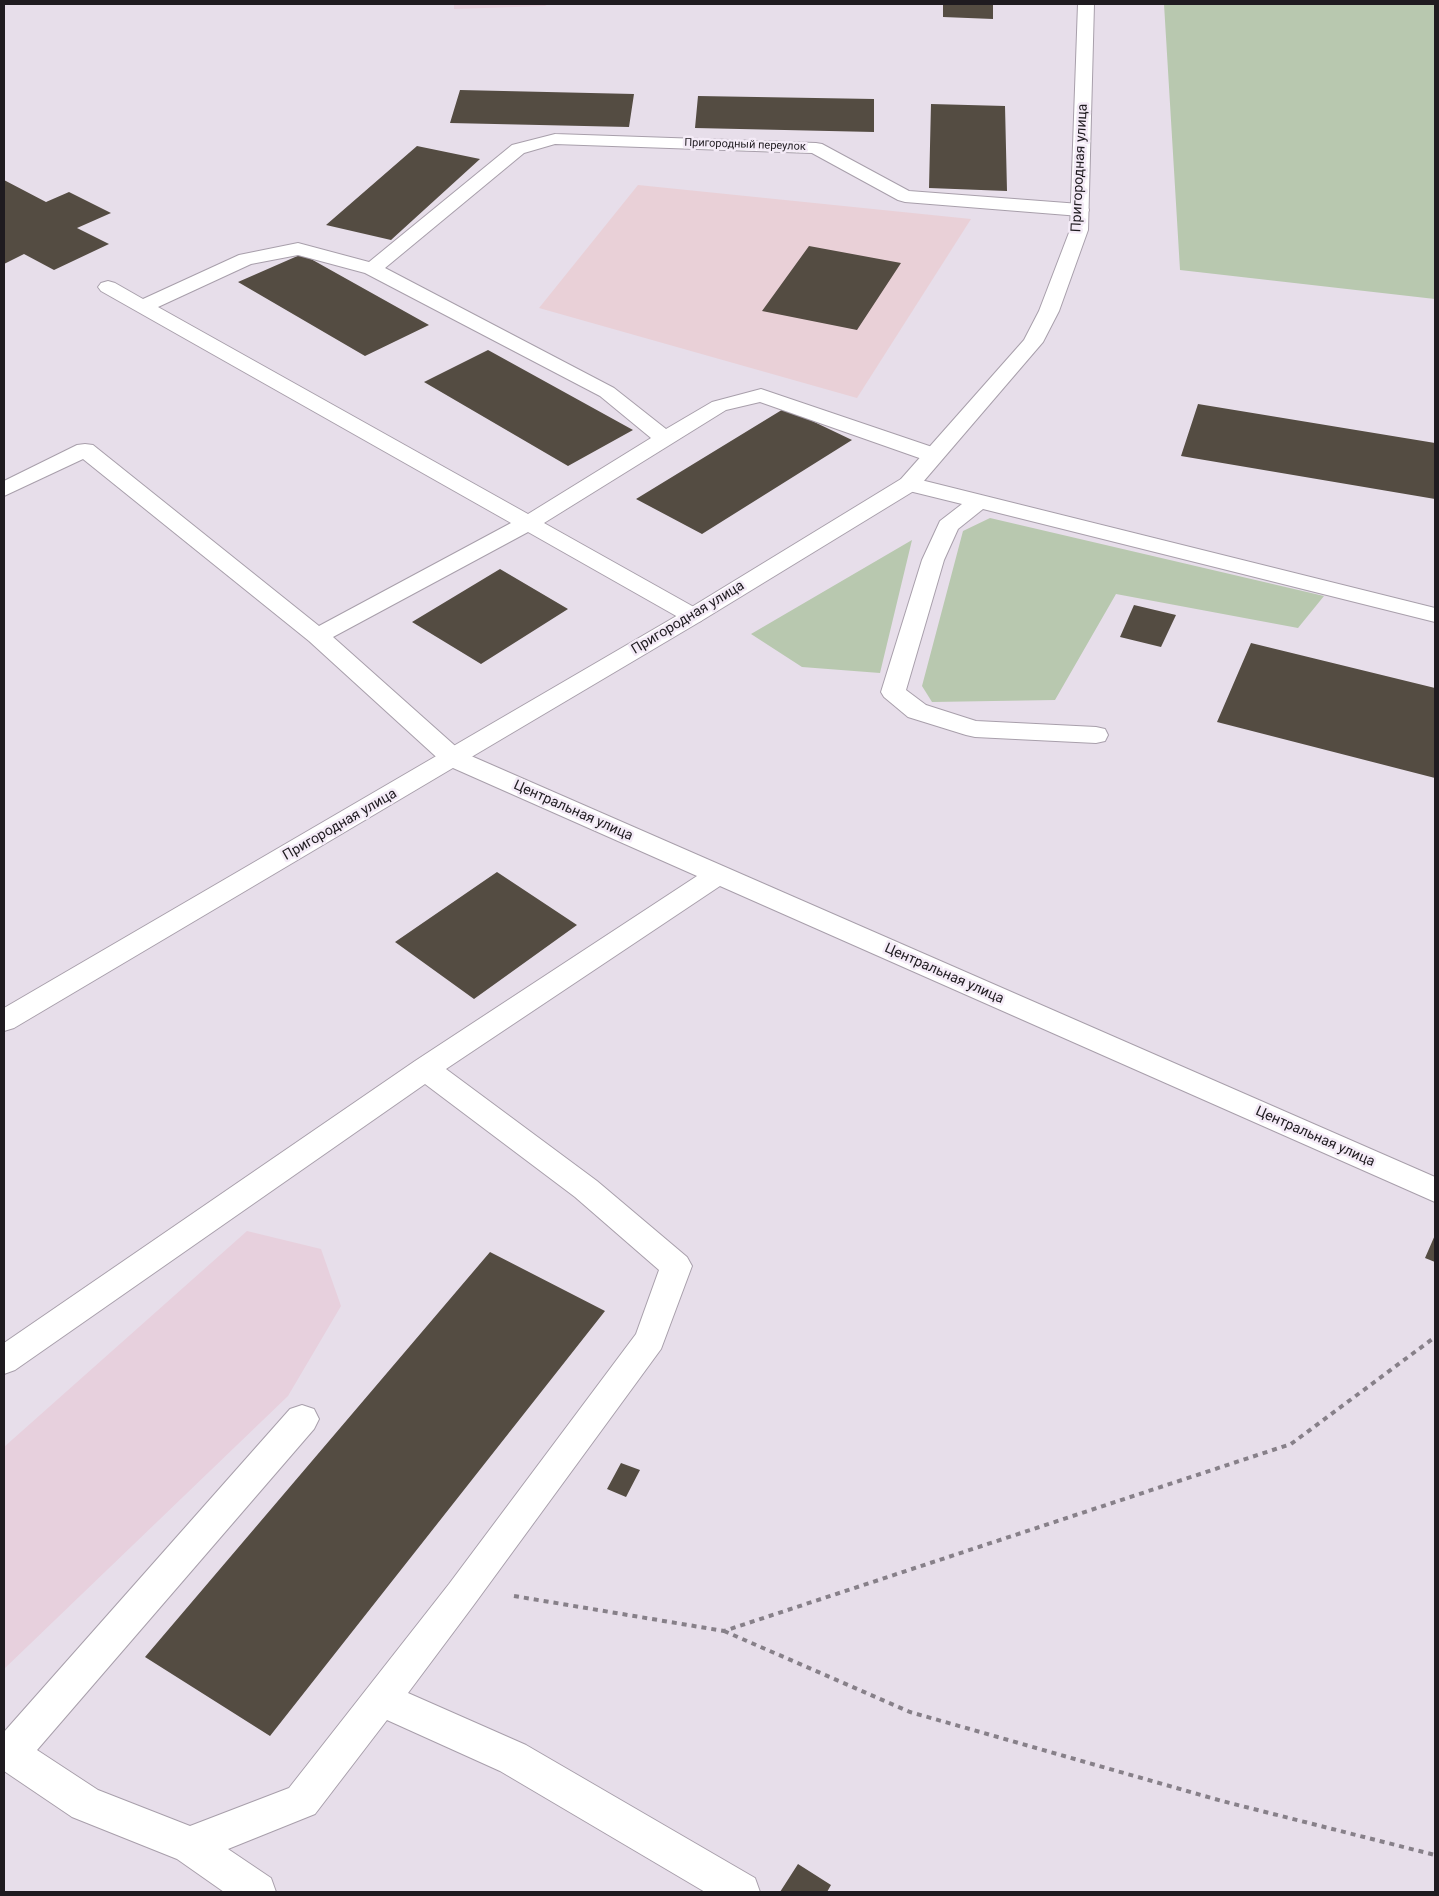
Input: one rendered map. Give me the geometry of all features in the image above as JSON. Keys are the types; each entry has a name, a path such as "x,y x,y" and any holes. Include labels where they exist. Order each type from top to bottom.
{"main road":[{"name":"Пригородная улица","path":"4,1022 693,616 909,484 1033,342 1049,312 1079,230 1086,4"},
{"name":"Пригородный переулок","path":"372,269 518,149 555,139 816,148 905,196 1080,210"},
{"path":"144,306 246,259 298,249 372,269 607,392 664,439"},
{"path":"108,287 693,616"},
{"path":"317,636 528,523 719,406 761,396 933,455"},
{"name":"Центральная улица","path":"4,489 84,450 317,636 453,758 1435,1190"},
{"path":"909,484 1435,615"},
{"path":"979,501 948,526 933,560 893,692 917,711 975,729 1096,735"},
{"path":"4,1360 425,1069 717,875"},
{"path":"190,1845 302,1801 461,1595 650,1340 676,1266 586,1189 425,1069"},
{"path":"257,1892 190,1845 85,1804 6,1752 302,1419"},
{"path":"381,1699 513,1758 741,1892"}],"path":[{"path":"724,1631 1291,1444 1435,1337"},
{"path":"511,1596 724,1631 910,1712 1222,1801 1435,1855"}],"shaded area":[{"path":"454,4 548,4 545,6 454,9"},
{"path":"638,185 971,219 857,398 539,308"},
{"path":"247,1231 321,1249 341,1306 288,1396 4,1669 4,1447"}],"green space":[{"path":"1164,4 1435,4 1435,299 1180,270"},
{"path":"990,518 1324,596 1298,628 1116,594 1055,700 932,702 922,686 963,531"},
{"path":"912,540 880,673 802,667 751,634"}],"building":[{"path":"943,4 993,4 993,19 943,17"},
{"path":"460,90 634,94 629,127 450,123"},
{"path":"698,96 874,99 874,132 695,128"},
{"path":"931,104 1005,106 1007,191 929,188"},
{"path":"417,146 480,159 391,240 326,225"},
{"path":"4,180 46,202 69,192 111,213 77,228 109,244 54,270 24,254 4,264"},
{"path":"809,246 901,263 857,330 762,311"},
{"path":"302,254 429,325 365,356 238,282"},
{"path":"488,350 633,430 568,466 424,382"},
{"path":"1198,404 1435,443 1435,499 1181,456"},
{"path":"785,408 852,440 702,534 636,499"},
{"path":"500,569 568,609 481,664 412,622"},
{"path":"1134,605 1176,615 1161,647 1120,637"},
{"path":"1251,643 1435,688 1435,778 1217,722"},
{"path":"497,872 577,925 474,999 395,942"},
{"path":"1435,1235 1435,1262 1425,1258"},
{"path":"490,1252 605,1311 270,1736 145,1657"},
{"path":"621,1463 640,1470 626,1497 607,1489"},
{"path":"798,1864 831,1885 827,1892 780,1892"}]}
